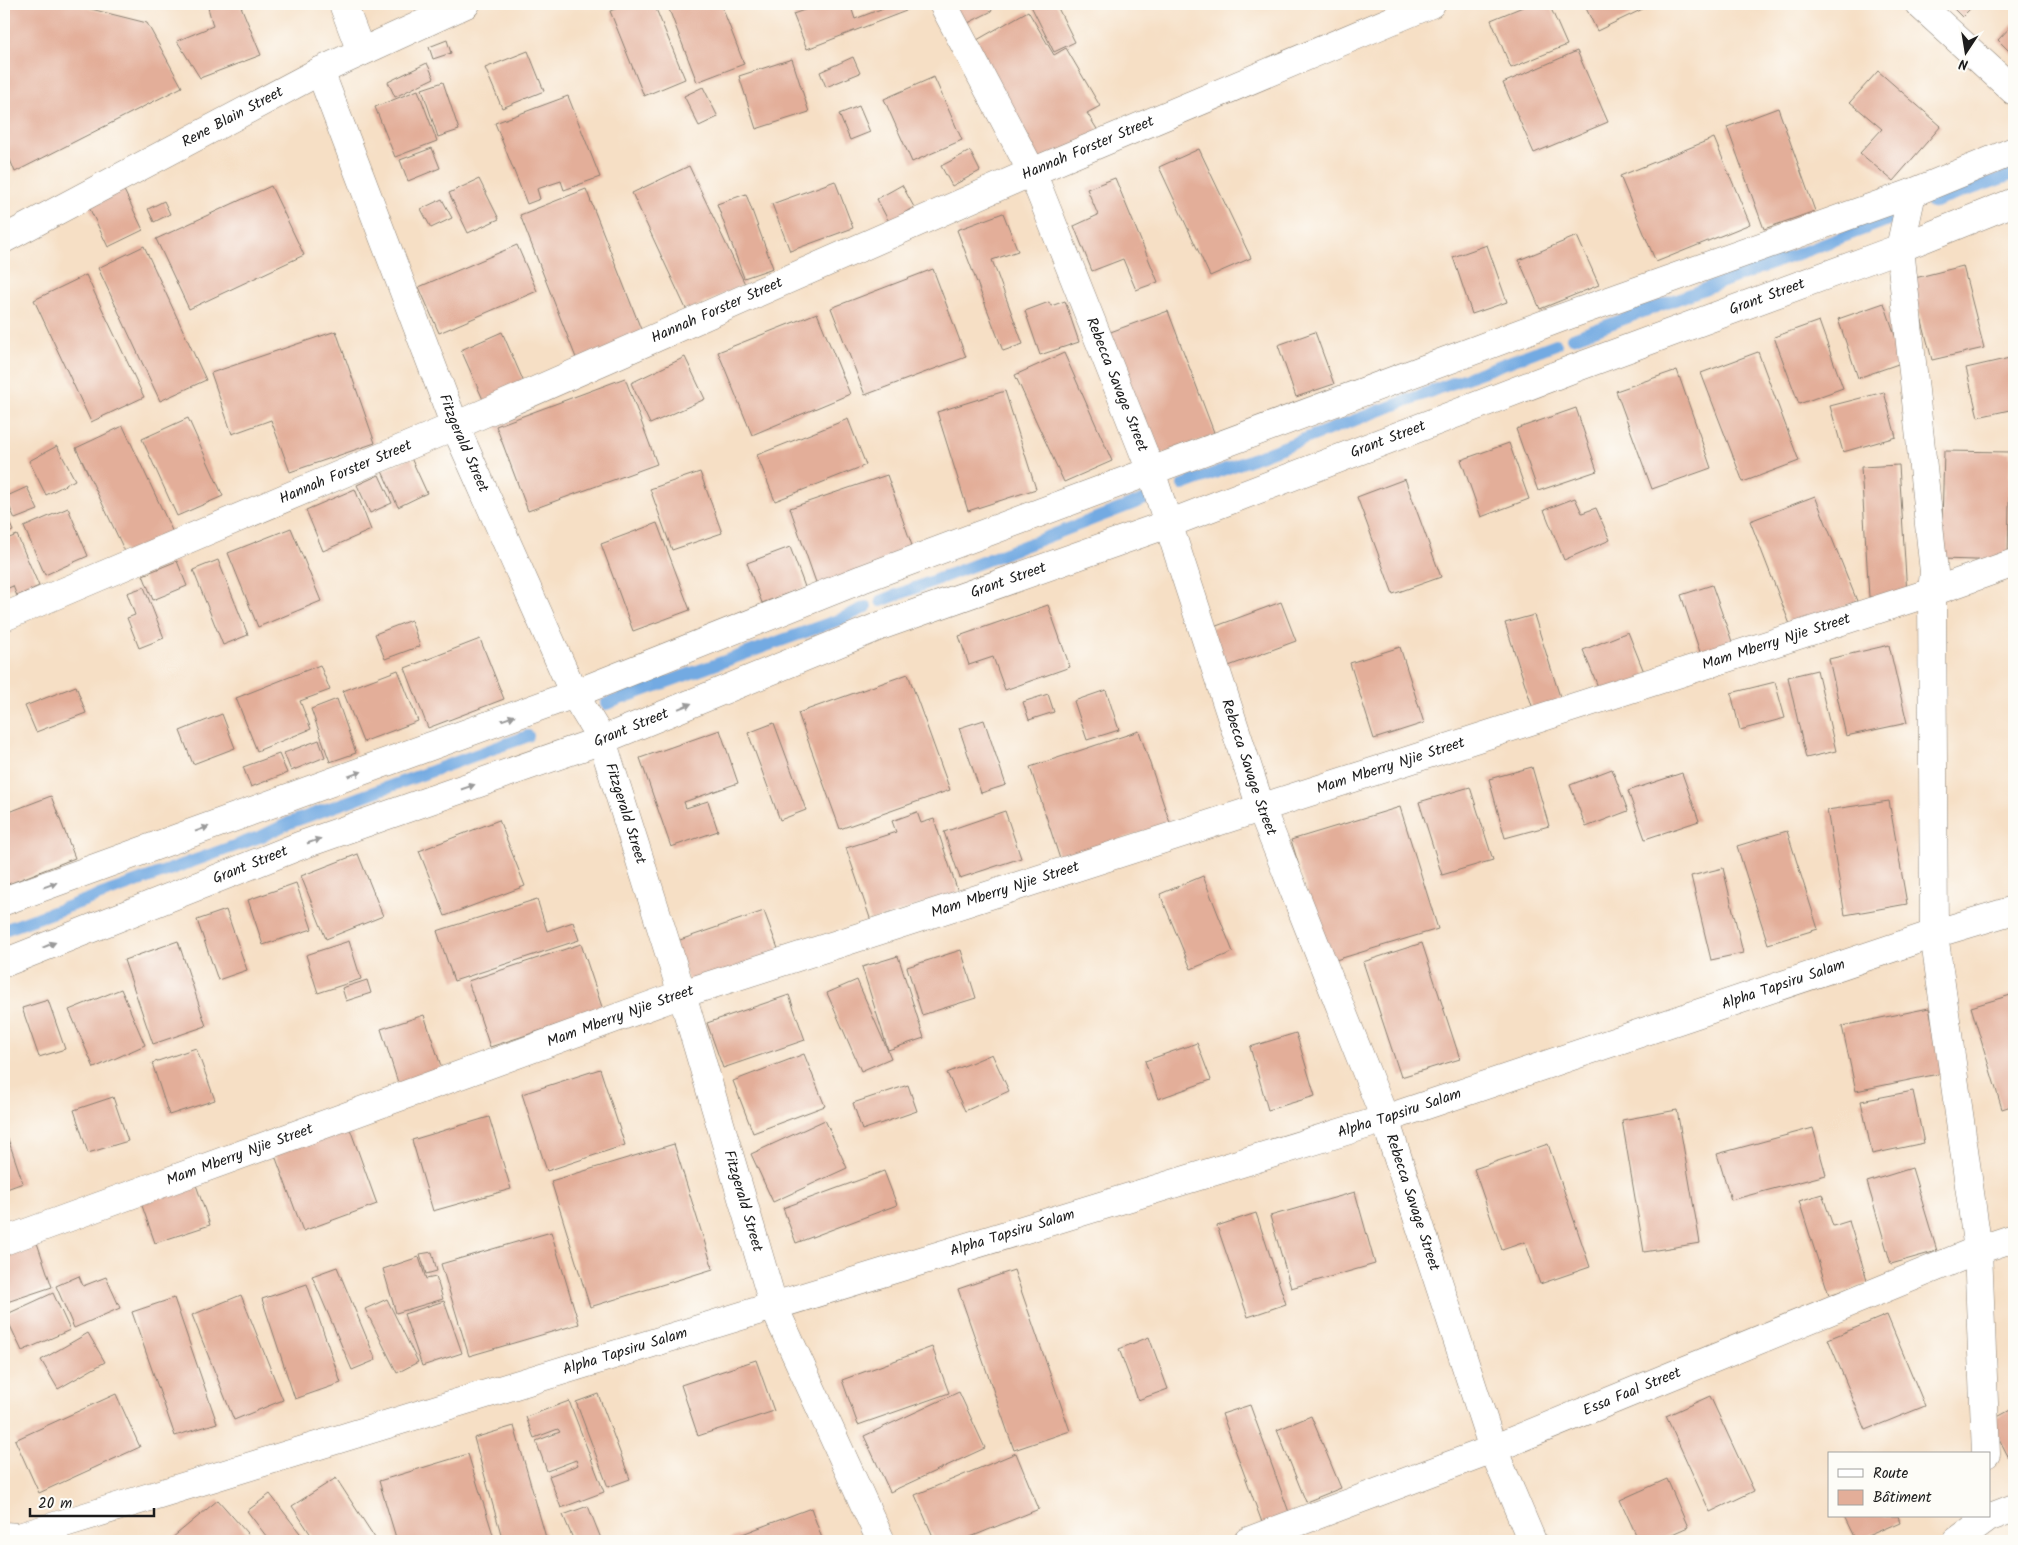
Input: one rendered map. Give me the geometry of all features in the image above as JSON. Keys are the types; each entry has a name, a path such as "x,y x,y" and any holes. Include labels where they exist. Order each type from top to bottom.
{"street":[{"path":"344,4 361,52"},
{"name":"Rene Blain Street","path":"4,240 320,71 466,4"},
{"name":"Rebecca Savage Street","path":"943,4 1032,172 1152,471 1261,808 1385,1119 1492,1449 1532,1541"},
{"name":"Hannah Forster Street","path":"4,617 456,426 1032,172 1431,4"},
{"path":"1919,4 2014,91"},
{"name":"Fitzgerald Street","path":"320,71 456,426 574,694 602,740 682,994 774,1307 881,1541"},
{"path":"4,902 574,694 862,579 1558,319 1912,193 2014,151"},
{"path":"1912,193 1900,248 1934,572 1932,592 1934,934 1978,1250 1986,1452"},
{"name":"Grant Street","path":"4,963 299,846 602,740 880,626 1168,524 1575,368 1900,248 2014,202"},
{"name":"Mam Mberry Njie Street","path":"4,1241 682,994 2014,564"},
{"name":"Alpha Tapsiru Salam","path":"14,1535 774,1307 1385,1119 1934,934 2014,910"},
{"name":"Essa Faal Street","path":"1248,1541 1492,1449 1978,1250 2014,1238"},
{"path":"1990,1516 2014,1508"},
{"path":"1957,1541 1987,1518"}],"building":[{"path":"4,4 71,4 147,23 182,87 15,172 4,145"},
{"path":"207,4 240,4 261,55 200,78 177,41 213,26"},
{"path":"628,4 654,4 685,79 644,96 610,11"},
{"path":"667,4 721,4 744,64 697,82"},
{"path":"821,4 850,4 855,19 894,4 903,4 906,11 807,49 793,14"},
{"path":"952,4 989,4 992,11 962,26"},
{"path":"1030,4 1056,4 1075,42 1054,52"},
{"path":"1530,4 1549,4 1567,45 1511,68 1491,20"},
{"path":"1584,4 1653,4 1597,31"},
{"path":"1949,4 1975,4 1962,17"},
{"path":"1028,11 1054,55 1066,48 1100,106 1087,113 1100,134 1042,167 970,44"},
{"path":"2014,23 2014,56 1998,40"},
{"path":"447,40 451,53 433,59 429,47"},
{"path":"528,51 544,91 502,108 485,68"},
{"path":"1577,51 1608,122 1534,153 1503,83"},
{"path":"853,57 860,73 826,87 820,72"},
{"path":"792,59 809,112 756,129 739,76"},
{"path":"427,63 434,78 395,97 388,82"},
{"path":"1878,71 1941,126 1893,181 1860,153 1882,129 1850,102"},
{"path":"934,77 962,140 912,162 884,99"},
{"path":"443,82 459,130 438,137 422,89"},
{"path":"703,87 718,117 699,126 684,96"},
{"path":"418,90 437,141 395,157 375,107"},
{"path":"568,96 600,177 564,190 561,181 537,189 540,199 527,204 495,123"},
{"path":"859,106 870,132 850,140 839,114"},
{"path":"1778,108 1815,211 1764,229 1727,127"},
{"path":"1714,138 1750,224 1656,262 1620,176"},
{"path":"432,148 440,168 408,181 400,160"},
{"path":"1199,149 1251,258 1210,276 1159,167"},
{"path":"970,151 980,171 952,186 941,166"},
{"path":"689,166 745,284 687,311 632,193"},
{"path":"1115,178 1158,282 1136,290 1123,259 1092,271 1074,226 1098,215 1087,189"},
{"path":"479,179 499,219 468,233 449,193"},
{"path":"835,181 853,228 790,251 772,204"},
{"path":"902,185 914,207 889,222 877,199"},
{"path":"122,186 143,230 108,247 87,203"},
{"path":"271,186 304,255 189,309 156,239"},
{"path":"586,189 644,337 578,363 520,215"},
{"path":"746,194 773,268 744,278 717,204"},
{"path":"442,199 452,218 431,228 421,209"},
{"path":"164,201 170,214 154,222 148,209"},
{"path":"1003,213 1018,251 992,260 1023,344 1003,351 957,230"},
{"path":"1577,236 1599,285 1540,309 1519,260"},
{"path":"517,245 537,291 439,333 419,287"},
{"path":"1487,245 1507,302 1472,314 1453,257"},
{"path":"144,246 206,380 160,401 98,268"},
{"path":"1963,266 1984,348 1932,360 1911,279"},
{"path":"933,269 966,357 865,395 831,308"},
{"path":"86,275 144,397 91,422 34,300"},
{"path":"1065,301 1079,342 1040,355 1025,311 1049,302 1051,306"},
{"path":"1884,303 1904,362 1858,378 1838,319"},
{"path":"1168,311 1215,435 1151,458 1105,334"},
{"path":"817,313 850,394 752,435 718,352"},
{"path":"1819,321 1843,388 1799,404 1774,337"},
{"path":"336,331 375,443 290,472 271,420 232,434 211,373"},
{"path":"502,332 526,387 485,404 461,350"},
{"path":"1315,332 1334,384 1296,397 1278,345"},
{"path":"1758,352 1799,461 1743,482 1701,373"},
{"path":"1064,353 1112,461 1064,482 1015,375"},
{"path":"685,357 705,399 650,424 631,383"},
{"path":"2014,357 2014,409 1978,417 1966,368"},
{"path":"1677,370 1711,468 1652,489 1616,391"},
{"path":"625,378 657,464 528,511 496,426"},
{"path":"1005,391 1036,489 968,511 937,412"},
{"path":"1884,392 1896,437 1843,452 1830,406"},
{"path":"1576,408 1597,471 1538,491 1516,429"},
{"path":"188,418 223,496 177,516 142,439"},
{"path":"848,419 866,465 775,501 757,455"},
{"path":"123,426 176,539 129,560 76,448"},
{"path":"1509,443 1529,499 1481,517 1461,460"},
{"path":"57,446 75,480 46,495 29,461"},
{"path":"1944,451 2010,452 2008,561 1941,559"},
{"path":"411,458 427,493 398,507 382,471"},
{"path":"1899,465 1907,594 1869,597 1861,467"},
{"path":"700,472 722,533 672,550 650,489"},
{"path":"379,475 392,503 370,513 357,485"},
{"path":"887,475 916,557 819,591 790,508"},
{"path":"1405,479 1441,577 1393,594 1357,497"},
{"path":"27,487 38,510 15,519 5,497"},
{"path":"355,489 371,530 323,551 306,510"},
{"path":"1815,496 1857,601 1791,627 1750,521"},
{"path":"1575,498 1582,513 1596,508 1610,540 1564,560 1544,510"},
{"path":"68,508 88,556 45,575 24,527"},
{"path":"4,510 13,531 4,535"},
{"path":"657,523 690,610 633,631 601,544"},
{"path":"291,528 321,601 258,627 228,553"},
{"path":"17,535 39,586 17,596 13,586 4,590 4,540"},
{"path":"790,547 805,587 762,603 747,563"},
{"path":"218,560 248,635 223,645 193,570"},
{"path":"177,561 187,586 153,600 143,575"},
{"path":"1712,585 1735,650 1703,661 1681,595"},
{"path":"144,587 164,638 139,648 127,618 135,615 127,593"},
{"path":"1281,602 1296,641 1226,667 1211,628"},
{"path":"1048,605 1070,667 1005,690 993,657 969,665 959,636"},
{"path":"1534,615 1562,703 1534,712 1505,623"},
{"path":"411,620 420,646 385,659 375,634"},
{"path":"1628,632 1646,677 1601,694 1583,650"},
{"path":"480,639 504,699 428,728 405,668"},
{"path":"1889,645 1907,723 1846,736 1829,659"},
{"path":"1400,647 1424,723 1374,739 1350,663"},
{"path":"320,665 330,690 300,701 311,729 257,751 236,698"},
{"path":"398,670 418,721 363,742 343,691"},
{"path":"1817,670 1836,751 1806,758 1788,677"},
{"path":"908,674 950,790 840,829 798,713"},
{"path":"1775,682 1785,718 1740,730 1731,693"},
{"path":"76,686 86,713 36,732 25,706"},
{"path":"1106,690 1119,730 1087,740 1074,701"},
{"path":"1048,694 1054,712 1029,720 1023,702"},
{"path":"337,699 356,753 330,762 311,709"},
{"path":"222,714 235,748 193,764 180,731"},
{"path":"984,720 1006,785 981,793 959,728"},
{"path":"774,723 806,810 780,820 748,733"},
{"path":"720,730 738,783 684,802 686,808 708,801 718,831 671,847 640,758"},
{"path":"1139,731 1170,823 1060,859 1030,767"},
{"path":"319,740 325,757 291,771 284,753"},
{"path":"279,754 287,773 251,787 243,767"},
{"path":"1532,767 1549,826 1505,838 1489,779"},
{"path":"1612,769 1628,811 1586,827 1570,785"},
{"path":"1682,773 1699,821 1645,839 1628,791"},
{"path":"1470,787 1493,860 1442,875 1419,802"},
{"path":"51,796 75,858 6,885 4,879 4,814"},
{"path":"1889,801 1907,904 1845,915 1827,810"},
{"path":"1400,807 1438,929 1329,962 1291,840"},
{"path":"1005,811 1021,858 960,878 944,832"},
{"path":"917,812 921,823 934,819 958,892 871,921 846,848 896,832 892,821"},
{"path":"499,820 525,886 445,916 419,851"},
{"path":"1787,831 1818,929 1768,944 1737,846"},
{"path":"358,854 383,916 326,939 301,876"},
{"path":"1723,868 1743,953 1711,960 1691,876"},
{"path":"1203,876 1233,952 1191,969 1160,894"},
{"path":"296,883 312,929 263,945 248,900"},
{"path":"537,899 547,931 573,922 579,940 454,981 437,931"},
{"path":"226,910 247,970 218,980 197,920"},
{"path":"764,911 780,954 690,985 674,942"},
{"path":"178,941 206,1026 153,1044 124,960"},
{"path":"349,941 361,979 318,993 306,955"},
{"path":"1422,943 1460,1059 1401,1077 1363,962"},
{"path":"581,944 603,1010 490,1047 468,981"},
{"path":"961,950 976,998 922,1015 907,967"},
{"path":"898,956 924,1038 888,1050 862,967"},
{"path":"367,980 371,993 346,1001 342,988"},
{"path":"857,980 891,1058 861,1071 827,993"},
{"path":"121,989 145,1045 94,1068 69,1010"},
{"path":"2014,994 2014,1105 2002,1109 1971,1007"},
{"path":"789,995 805,1040 723,1068 707,1023"},
{"path":"48,1000 65,1049 39,1057 22,1008"},
{"path":"1929,1008 1943,1073 1856,1091 1842,1026"},
{"path":"424,1015 444,1075 400,1089 381,1029"},
{"path":"1296,1033 1315,1096 1268,1110 1250,1047"},
{"path":"1197,1043 1211,1080 1158,1099 1145,1061"},
{"path":"196,1048 215,1100 169,1115 152,1063"},
{"path":"804,1054 825,1106 753,1133 733,1081"},
{"path":"992,1054 1009,1091 965,1111 947,1073"},
{"path":"600,1069 625,1145 547,1171 522,1094"},
{"path":"908,1085 917,1111 862,1130 853,1103"},
{"path":"1913,1091 1924,1143 1872,1154 1861,1101"},
{"path":"113,1097 128,1141 88,1153 74,1110"},
{"path":"1677,1110 1700,1243 1644,1252 1622,1120"},
{"path":"489,1117 511,1189 433,1211 412,1140"},
{"path":"825,1120 847,1168 773,1202 751,1154"},
{"path":"349,1126 377,1204 303,1231 274,1153"},
{"path":"1813,1128 1826,1175 1731,1200 1717,1154"},
{"path":"8,1139 23,1183 4,1190 4,1141"},
{"path":"674,1144 713,1269 590,1307 551,1181"},
{"path":"1548,1144 1590,1267 1540,1284 1525,1242 1502,1250 1474,1169"},
{"path":"1912,1168 1937,1251 1891,1264 1867,1182"},
{"path":"884,1171 897,1205 796,1243 783,1208"},
{"path":"195,1182 210,1225 155,1243 140,1200"},
{"path":"1355,1192 1375,1264 1291,1288 1270,1216"},
{"path":"1822,1194 1833,1226 1849,1221 1868,1283 1829,1295 1799,1201"},
{"path":"1256,1213 1286,1304 1248,1317 1217,1226"},
{"path":"551,1232 579,1324 469,1356 441,1264"},
{"path":"35,1237 52,1287 4,1303 4,1247"},
{"path":"432,1252 437,1271 426,1274 420,1254"},
{"path":"419,1257 426,1279 436,1277 443,1299 396,1313 383,1269"},
{"path":"337,1267 376,1360 352,1370 312,1276"},
{"path":"1014,1270 1070,1431 1014,1450 958,1289"},
{"path":"79,1276 83,1286 106,1277 120,1308 74,1328 56,1286"},
{"path":"307,1284 341,1383 295,1399 262,1299"},
{"path":"53,1293 70,1330 22,1351 5,1315"},
{"path":"241,1295 283,1400 234,1420 192,1315"},
{"path":"174,1298 217,1423 175,1436 132,1312"},
{"path":"387,1299 418,1362 397,1373 365,1309"},
{"path":"444,1301 462,1353 422,1366 404,1314"},
{"path":"1887,1315 1925,1406 1866,1430 1828,1339"},
{"path":"88,1333 105,1362 58,1389 41,1360"},
{"path":"1149,1337 1168,1389 1138,1400 1119,1349"},
{"path":"932,1347 949,1393 858,1425 842,1380"},
{"path":"756,1360 774,1411 698,1436 681,1385"},
{"path":"959,1392 985,1448 890,1492 864,1436"},
{"path":"116,1394 140,1447 39,1493 15,1440"},
{"path":"598,1394 630,1479 608,1487 576,1402"},
{"path":"1710,1396 1754,1491 1710,1512 1666,1416"},
{"path":"569,1401 604,1492 561,1508 549,1476 578,1465 576,1460 547,1471 536,1441 560,1432 558,1429 534,1438 526,1417"},
{"path":"1250,1405 1290,1515 1263,1525 1222,1414"},
{"path":"2014,1408 2014,1460 2011,1462 1990,1421"},
{"path":"1311,1416 1341,1488 1306,1502 1277,1430"},
{"path":"514,1426 547,1541 503,1541 474,1438"},
{"path":"1016,1453 1039,1509 961,1541 935,1541 915,1495"},
{"path":"468,1454 495,1541 397,1541 379,1481"},
{"path":"336,1478 377,1541 315,1541 292,1506"},
{"path":"1667,1479 1688,1527 1656,1541 1639,1541 1620,1500"},
{"path":"270,1494 306,1541 270,1541 247,1511"},
{"path":"218,1500 254,1541 175,1541 172,1538"},
{"path":"588,1506 602,1541 574,1541 563,1515"},
{"path":"811,1508 823,1541 724,1541"},
{"path":"1845,1518 1899,1518 1900,1522 1856,1541"}],"waterway":[{"path":"1932,203 2014,174"},
{"path":"1573,338 1902,215"},
{"path":"1183,485 1556,344"},
{"path":"881,601 1143,500"},
{"path":"606,704 841,619 866,607"},
{"path":"4,930 528,736"}]}
